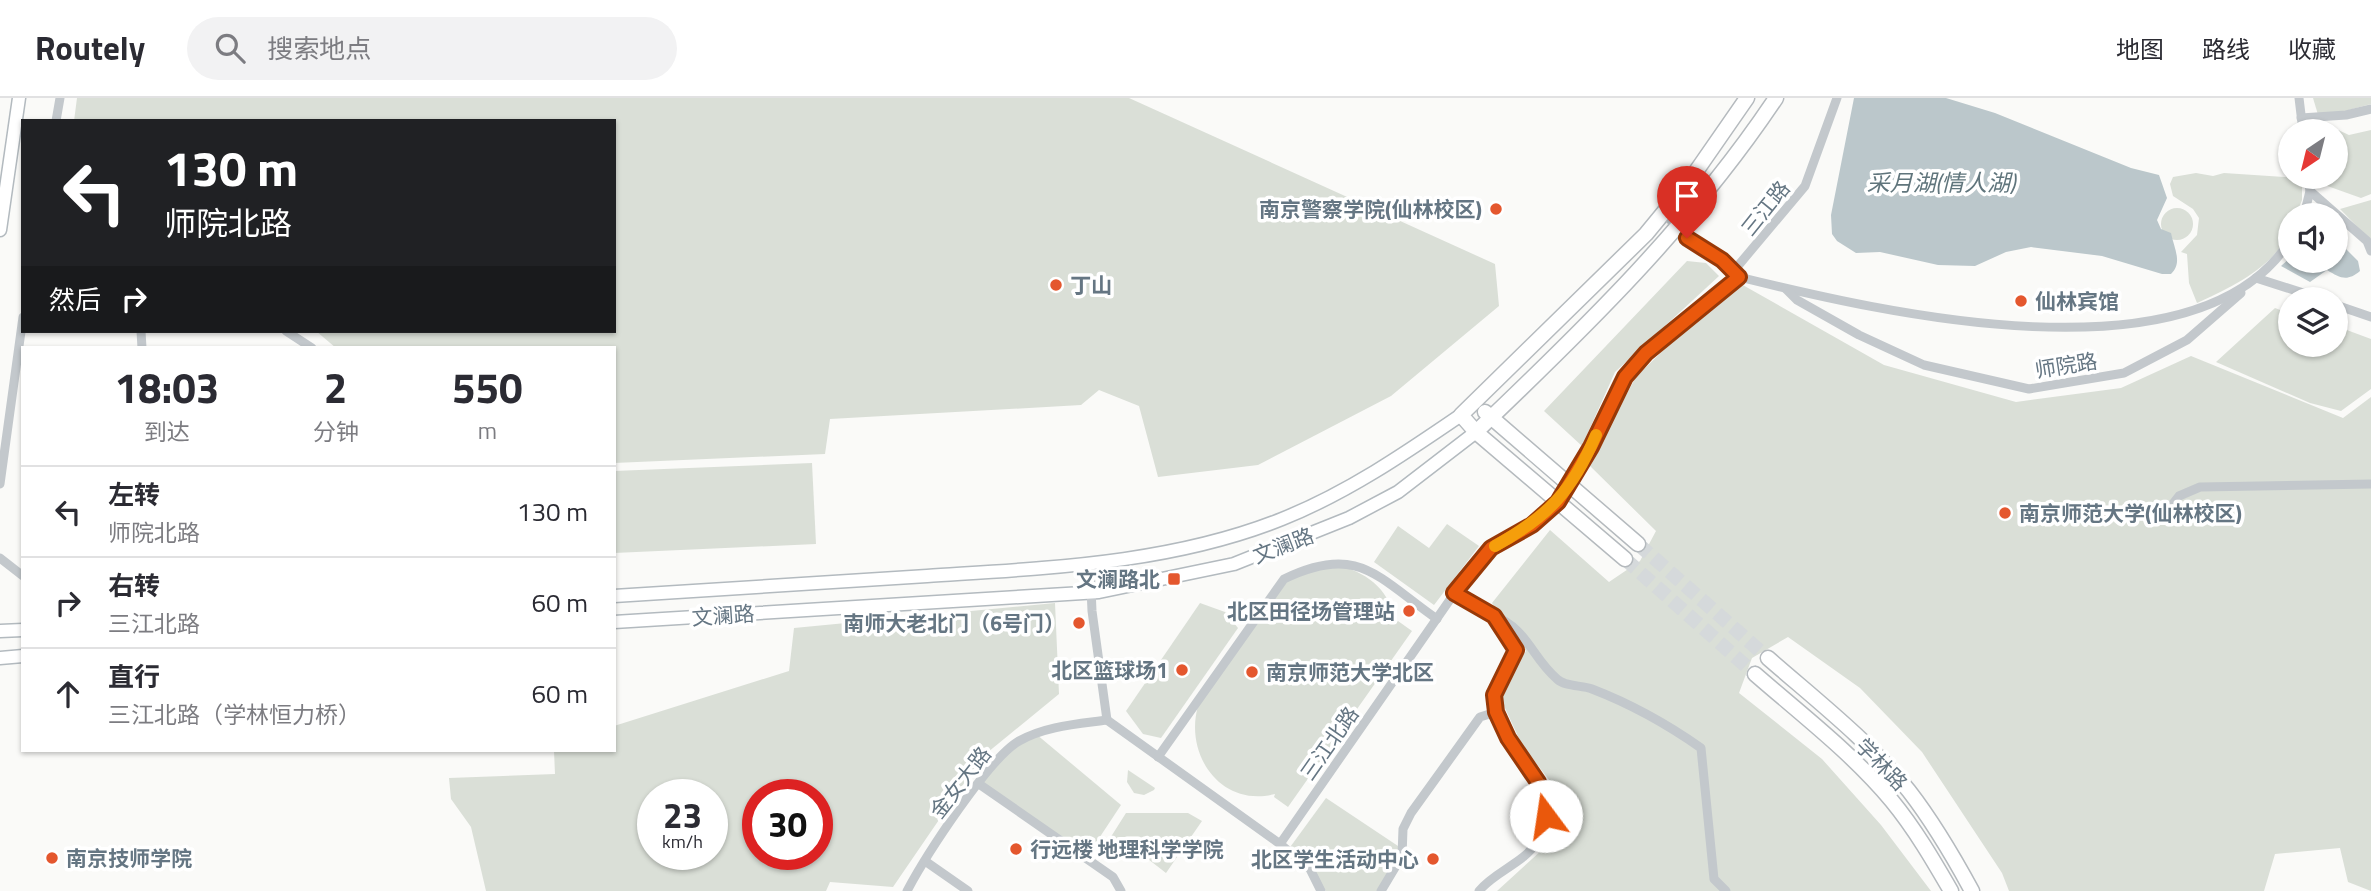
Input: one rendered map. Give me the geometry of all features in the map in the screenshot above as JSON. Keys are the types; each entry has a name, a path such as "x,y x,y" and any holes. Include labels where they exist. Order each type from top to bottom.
{"main road":[{"path":"0,230 19,98"},
{"name":"文澜路","path":"616,596 1090,565 1227,537 1283,519 1387,467 1477,403 1646,234 1747,98"},
{"name":"文澜路","path":"616,622 1093,592 1234,564 1349,518 1398,492 1476,432 1630,282 1679,227 1744,145 1776,98"},
{"path":"1477,403 1638,544"},
{"path":"1461,415 1476,432 1625,559"},
{"path":"0,631 21,630"},
{"path":"0,658 21,656"},
{"name":"学林路","path":"1768,658 1867,747 1908,790 1944,841 1972,891"},
{"name":"学林路","path":"1755,674 1854,759 1886,794 1928,851 1951,891"}],"street":[{"path":"56,119 60,98"},
{"name":"三江路","path":"1558,502 1591,447 1625,377 1646,353 1739,277 1737,267 1805,186 1837,98"},
{"path":"2299,98 2301,118 2346,116 2371,109"},
{"path":"2307,203 2310,191 2367,241 2371,251"},
{"name":"师院路","path":"1663,212 1687,238 1722,260 1739,277 1786,289 1985,323 2056,328 2106,326 2179,315 2225,300 2258,276"},
{"name":"师院路","path":"1786,289 1797,300 1859,335 1924,365 2029,389 2124,373 2187,341 2278,258"},
{"path":"2258,276 2289,287"},
{"path":"2348,308 2371,317"},
{"path":"0,484 21,332"},
{"path":"289,333 309,346"},
{"path":"2161,519 2179,496 2200,487 2371,484"},
{"name":"三江北路","path":"1280,844 1454,593 1491,548 1513,536 1558,502"},
{"path":"0,558 21,574"},
{"path":"1158,757 1283,579 1308,567 1337,561 1359,564 1437,619"},
{"path":"1090,565 1092,611 1107,720 1280,844 1310,869 1321,891"},
{"path":"1454,593 1512,623 1558,681 1590,688 1632,707 1670,727 1700,748 1714,879 1726,891"},
{"path":"1479,891 1536,843 1546,816 1538,782 1508,738 1496,712 1494,695 1516,650 1494,616"},
{"path":"1381,891 1402,856 1403,829 1411,813 1480,717 1496,712"},
{"name":"金女大路","path":"907,891 1001,755 1018,741 1068,725 1107,720"},
{"path":"979,785 1113,877 1121,891"},
{"path":"925,862 968,891"}],"shaded area":[{"name":"丁山","path":"77,98 1129,98 1495,264 1499,306 1391,396 1258,465 1158,477 1139,406 1099,390 1081,405 830,419 825,454 616,463 616,346 334,346 318,333 616,333 616,119 74,119"},
{"path":"2313,98 2371,98 2371,104 2319,118"},
{"path":"2371,130 2371,194 2361,198 2336,189 2348,189 2348,135"},
{"path":"2196,173 2213,176 2224,173 2278,177 2278,189 2302,189 2302,200 2301,203 2278,203 2278,249 2270,258 2242,280 2197,303 2189,283 2187,254 2181,252 2197,235 2199,218 2193,209 2173,196 2170,184 2173,177"},
{"path":"2371,200 2371,241 2348,217 2348,207"},
{"path":"2177,208 2188,213 2193,224 2188,235 2177,240 2166,235 2161,224 2166,213"},
{"path":"1687,261 1706,263 1719,276 1615,372 1582,446 1544,411"},
{"name":"南京师范大学(仙林校区)","path":"1741,284 1884,365 2016,402 2121,388 2191,356 2343,418 2371,397 2371,891 2348,882 2340,848 2275,854 2264,891 2009,891 2002,873 1922,752 1860,688 1788,637 1752,658 1739,693 1822,759 1881,825 1931,891 1497,891 1543,849 1564,812 1550,781 1522,745 1499,695 1526,651 1492,603 1550,530 1609,582 1640,561 1656,531 1588,464 1636,377 1681,333"},
{"path":"2275,308 2278,309 2278,357 2348,357 2348,330 2371,339 2371,389 2341,411 2310,403 2216,362"},
{"path":"812,463 816,544 616,553 616,471"},
{"path":"1447,524 1479,546 1434,605 1374,562 1398,526 1429,548"},
{"path":"1340,566 1370,579 1384,593 1396,623 1398,621 1412,631 1288,807 1274,797 1275,794 1256,796 1238,793 1211,774 1202,759 1195,724 1198,706 1287,579 1306,571"},
{"path":"1055,603 1059,694 982,757 893,887 830,882 826,891 486,891 471,827 451,799 449,778 555,774 554,752 616,752 616,725 789,671 794,628"},
{"name":"北区篮球场1","path":"1200,603 1225,612 1238,628 1161,738 1143,734 1126,711"},
{"path":"1036,734 1121,805 1086,858 979,784 1001,755"},
{"path":"1128,770 1155,788 1154,790 1144,795 1134,793 1127,782"},
{"path":"1326,798 1401,848 1381,891 1326,891 1288,850"},
{"path":"1126,813 1188,813 1202,821 1166,873 1139,852 1128,856 1107,843"}],"water":[{"name":"采月湖(情人湖)","path":"1854,98 1946,98 1995,113 2131,168 2159,175 2167,198 2157,220 2161,229 2171,233 2177,255 2175,270 2171,274 2162,274 2102,256 2031,247 2006,252 1975,266 1938,265 1880,252 1856,253 1837,241 1832,234 1831,215"},
{"path":"2348,251 2358,261 2360,271 2351,277 2332,273 2348,273"},
{"path":"2294,273 2323,273 2310,282"}],"tunnel":[{"path":"1638,544 1768,658"},
{"path":"1625,559 1755,674"}],"slow traffic":[{"path":"1495,546 1532,525 1558,502 1596,435"}],"place":[{"name":"南京警察学院(仙林校区)","path":"1496,209"},
{"name":"丁山","path":"1056,285"},
{"name":"仙林宾馆","path":"2021,301"},
{"name":"南京师范大学(仙林校区)","path":"2005,513"},
{"name":"文澜路北","path":"1174,579"},
{"name":"北区田径场管理站","path":"1409,611"},
{"name":"南师大老北门（6号门）","path":"1079,623"},
{"name":"北区篮球场1","path":"1182,670"},
{"name":"南京师范大学北区","path":"1252,672"},
{"name":"行远楼 地理科学学院","path":"1016,849"},
{"name":"南京技师学院","path":"52,858"},
{"name":"北区学生活动中心","path":"1433,859"}],"route":[{"path":"1546,816 1538,782 1508,738 1496,712 1494,695 1516,650 1494,616 1454,593 1491,548 1532,525 1558,502 1591,447 1625,377 1646,353 1739,277 1722,260 1687,238"}]}
